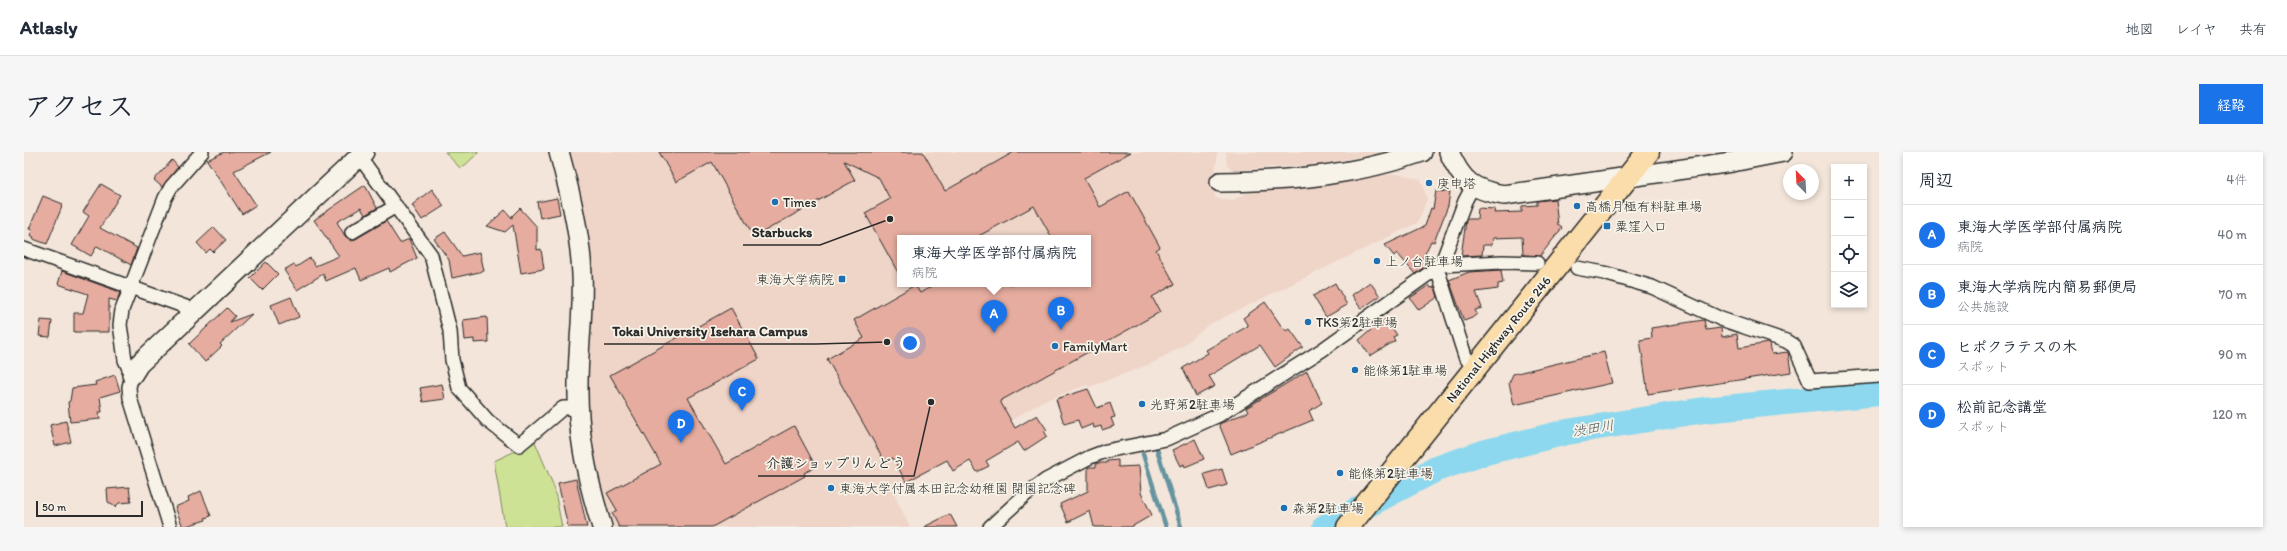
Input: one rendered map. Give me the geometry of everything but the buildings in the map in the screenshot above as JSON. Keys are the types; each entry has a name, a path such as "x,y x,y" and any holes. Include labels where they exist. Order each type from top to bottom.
{"highway":[{"name":"National Highway Route 246","path":"1349,525 1648,152"}],"street":[{"path":"132,375 125,360 120,325 122,310 165,198 171,187 202,152"},
{"path":"559,152 575,213 582,274 578,408 586,470 602,527"},
{"path":"1220,182 1332,175 1387,163 1422,152"},
{"path":"1449,152 1461,176 1473,186 1489,192 1513,195 1783,152"},
{"path":"170,527 130,398 129,387 132,375 139,364 192,313 362,154 396,206 431,255 450,332 456,382 488,421 519,445 563,408 578,408"},
{"path":"1473,186 1465,201 1439,267 1465,356 1474,369"},
{"path":"352,232 396,206"},
{"path":"24,249 186,307 192,313"},
{"path":"990,527 1025,494 1046,480 1090,457 1106,451 1166,439 1219,415 1247,399 1322,350 1439,267 1502,262 1537,263"},
{"path":"1577,268 1611,275 1652,287 1722,319 1786,341 1794,346 1810,381 1879,376"}],"shaded area":[{"path":"567,152 1217,152 1217,162 1214,174 1215,198 1231,201 1248,193 1310,183 1397,174 1421,180 1427,200 1417,223 1208,325 1183,346 1150,364 1089,387 1087,385 1043,401 897,489 898,492 894,495 910,527 610,527 592,461"},
{"path":"1226,152 1381,152 1325,164 1231,170 1227,165"}],"green space":[{"path":"445,152 478,152 478,153 461,169"},
{"path":"535,442 554,487 562,527 505,527 494,461"}],"waterway":[{"name":"渋田川","path":"1325,527 1436,469 1486,452 1567,432 1704,410 1879,393"},
{"path":"1156,446 1181,527"},
{"path":"1143,454 1166,527"}],"place":[{"name":"庚申塔","path":"1429,183"},
{"name":"Times","path":"775,202"},
{"name":"高橋月極有料駐車場","path":"1577,206"},
{"name":"Starbucks","path":"890,219"},
{"name":"粟窪入口","path":"1607,226"},
{"name":"上ノ台駐車場","path":"1377,261"},
{"name":"東海大学病院","path":"842,279"},
{"name":"TKS第2駐車場","path":"1308,322"},
{"name":"東海大学病院内簡易郵便局","path":"1061,330"},
{"name":"東海大学医学部付属病院","path":"994,333"},
{"name":"Tokai University Isehara Campus","path":"887,342"},
{"name":"FamilyMart","path":"1055,346"},
{"name":"能條第1駐車場","path":"1355,370"},
{"name":"介護ショップりんどう","path":"931,402"},
{"name":"光野第2駐車場","path":"1142,404"},
{"name":"ヒポクラテスの木","path":"742,411"},
{"name":"松前記念講堂","path":"681,443"},
{"name":"能條第2駐車場","path":"1340,473"},
{"name":"東海大学付属本田記念幼稚園 閉園記念碑","path":"831,488"},
{"name":"森第2駐車場","path":"1284,508"}]}
